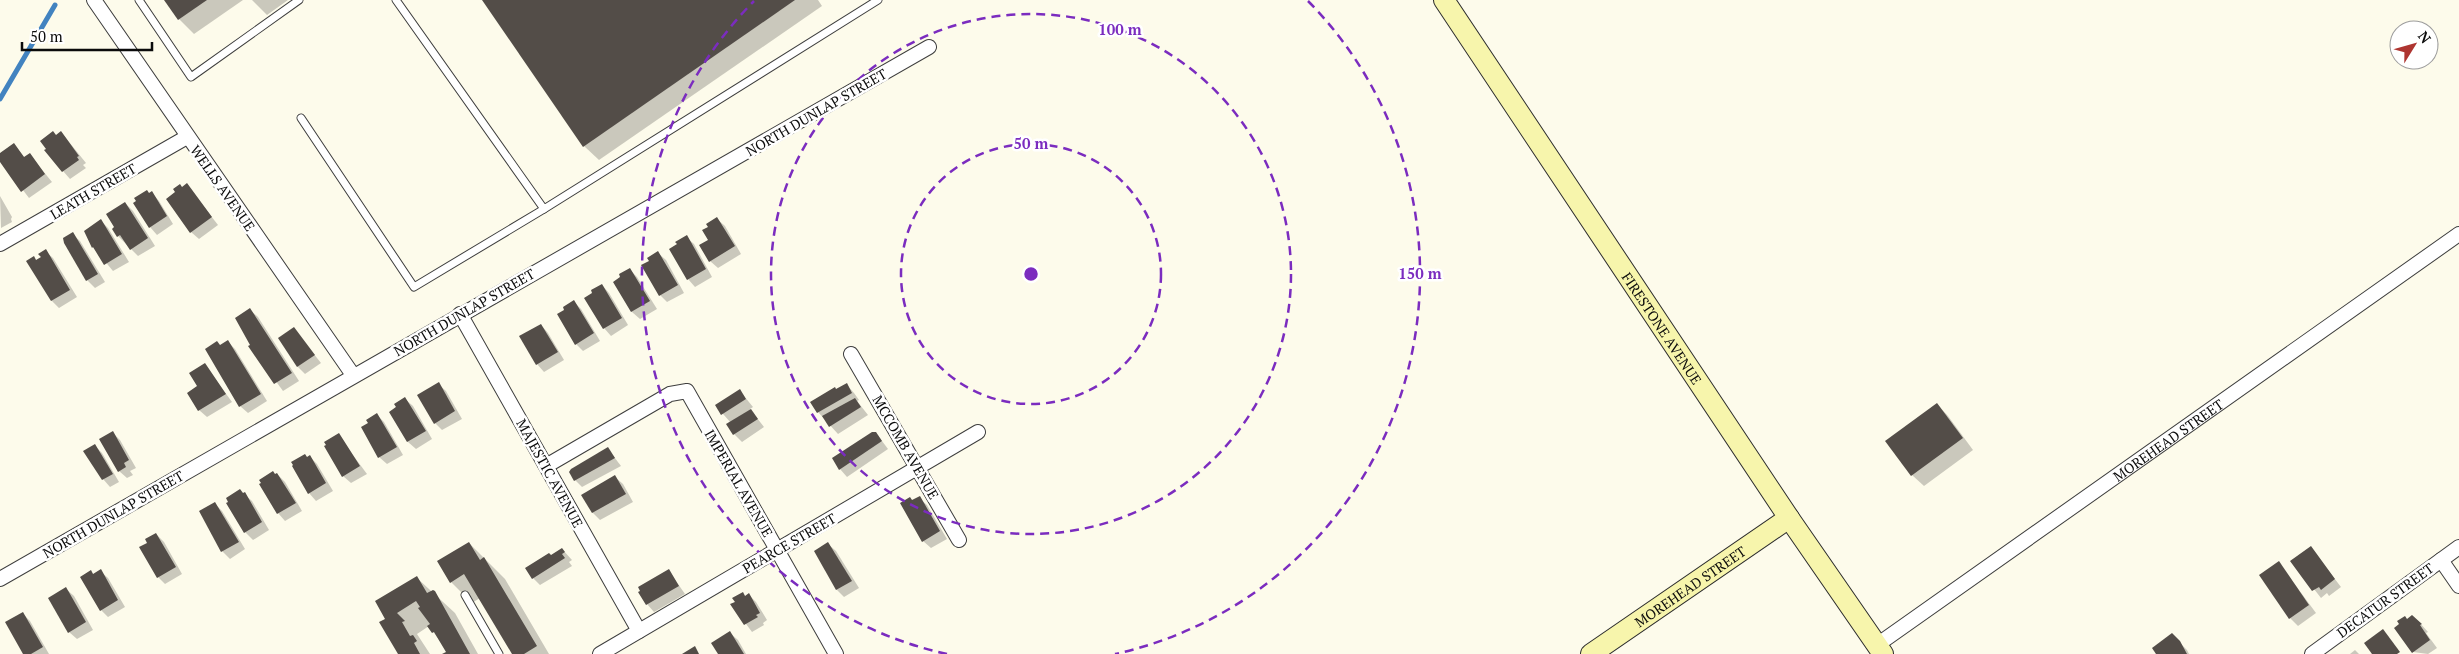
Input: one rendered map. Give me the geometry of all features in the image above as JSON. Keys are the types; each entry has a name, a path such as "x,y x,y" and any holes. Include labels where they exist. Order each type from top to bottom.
{"main road":[{"name":"FIRESTONE AVENUE","path":"1444,0 1789,518 1880,650"},
{"name":"MOREHEAD STREET","path":"1591,654 1789,518"}],"street":[{"name":"WELLS AVENUE","path":"94,0 353,375"},
{"name":"NORTH DUNLAP STREET","path":"0,579 353,375 929,47"},
{"name":"LEATH STREET","path":"0,244 187,137"},
{"name":"MOREHEAD STREET","path":"1880,650 2459,234"},
{"name":"MAJESTIC AVENUE","path":"460,314 639,631"},
{"name":"MCCOMB AVENUE","path":"851,354 960,540"},
{"name":"IMPERIAL AVENUE","path":"546,466 670,394 687,391 836,654"},
{"name":"PEARCE STREET","path":"600,654 978,432"},
{"name":"DECATUR STREET","path":"2312,654 2459,547"},
{"path":"2441,560 2459,586"}],"lane":[{"path":"139,0 191,77 299,0"},
{"path":"396,0 544,209"},
{"path":"301,118 414,287 544,209 878,0"},
{"path":"465,595 499,654"}],"building":[{"path":"164,0 207,0 178,20"},
{"path":"482,0 795,0 583,147"},
{"path":"53,131 56,135 61,131 79,156 77,157 79,160 62,172 44,150 46,149 40,141"},
{"path":"14,143 24,157 30,153 45,174 21,192 0,162 0,153"},
{"path":"187,183 212,217 190,233 166,199 175,192 173,189 180,184 182,187"},
{"path":"147,190 149,193 152,191 167,216 149,228 133,203 136,201 134,198"},
{"path":"125,202 148,238 130,250 120,235 117,237 112,229 114,227 106,214"},
{"path":"717,217 735,246 709,262 699,245 708,240 702,230 708,227 706,224"},
{"path":"101,219 122,254 104,265 92,248 84,231"},
{"path":"73,232 98,274 86,281 64,243 63,238"},
{"path":"687,235 706,269 687,280 669,249 677,244 675,242"},
{"path":"46,249 70,290 51,301 26,261 34,256 36,260 41,257 38,254"},
{"path":"658,251 678,285 659,296 641,265 649,261 647,258"},
{"path":"630,268 650,301 631,312 613,282 620,277 619,274"},
{"path":"602,284 622,318 603,329 584,298 592,293 591,290"},
{"path":"574,300 594,333 575,345 557,314 564,310 563,307"},
{"path":"250,308 292,373 274,384 248,346 250,345 235,318"},
{"path":"541,324 558,352 536,365 519,336"},
{"path":"294,327 315,355 297,367 278,338"},
{"path":"228,340 261,394 239,407 205,349 217,341 220,345"},
{"path":"205,363 226,394 198,411 187,393 197,386 189,373"},
{"path":"439,382 455,411 434,424 417,395"},
{"path":"847,383 852,393 817,413 810,402 835,387 836,389"},
{"path":"740,389 746,399 721,415 715,405"},
{"path":"405,397 426,431 407,442 389,412 396,407 394,404"},
{"path":"855,398 861,407 829,427 822,416"},
{"path":"1937,403 1963,438 1911,476 1885,441"},
{"path":"751,409 758,419 733,435 726,424"},
{"path":"377,413 397,447 378,458 361,427 368,423 366,420"},
{"path":"113,431 129,460 124,463 126,467 118,472 99,439"},
{"path":"872,432 876,432 882,441 839,470 832,458"},
{"path":"339,433 360,466 342,477 324,446 326,445 324,442"},
{"path":"95,444 113,474 102,480 83,451"},
{"path":"608,447 615,458 574,481 569,472 571,469"},
{"path":"305,454 307,457 310,455 326,483 308,494 291,462"},
{"path":"273,471 275,474 277,473 296,503 277,514 259,484 261,483 259,480"},
{"path":"615,475 626,494 592,513 581,495"},
{"path":"240,489 243,493 245,492 262,522 244,533 226,503 228,502 226,498"},
{"path":"920,496 940,531 922,542 900,503 910,497 912,500"},
{"path":"215,502 239,542 221,552 199,511"},
{"path":"156,533 176,567 157,578 139,547 147,543 145,539"},
{"path":"469,542 480,560 484,557 537,646 524,654 512,654 464,574 450,583 437,561"},
{"path":"828,542 852,581 836,590 814,551"},
{"path":"2311,546 2335,579 2321,590 2319,587 2312,591 2290,561"},
{"path":"562,548 565,552 562,554 565,558 532,579 525,568 549,553 551,555"},
{"path":"2279,561 2309,605 2289,619 2259,575"},
{"path":"101,569 118,600 100,611 80,577 91,570 93,574"},
{"path":"669,569 679,586 646,605 638,592 640,591 638,587"},
{"path":"417,576 427,593 435,591 470,654 442,654 446,652 434,632 432,633 427,626 430,624 418,608 420,607 416,601 397,613 405,621 402,622 410,636 413,635 417,641 414,643 420,654 398,654 379,622 385,619 375,601"},
{"path":"66,587 86,622 68,633 48,598"},
{"path":"743,592 745,596 749,593 760,613 756,615 758,617 744,625 730,604 735,602 732,598"},
{"path":"23,612 43,647 31,654 23,654 5,622"},
{"path":"2412,615 2422,624 2420,625 2430,640 2412,653 2394,628 2399,624 2397,621 2405,616 2407,619"},
{"path":"2383,629 2400,652 2397,654 2372,654 2364,643"},
{"path":"730,631 744,654 718,654 711,643"},
{"path":"2172,633 2180,641 2187,654 2156,654 2152,648"},
{"path":"695,646 699,654 682,654"}],"waterway":[{"path":"0,99 55,5"}]}
